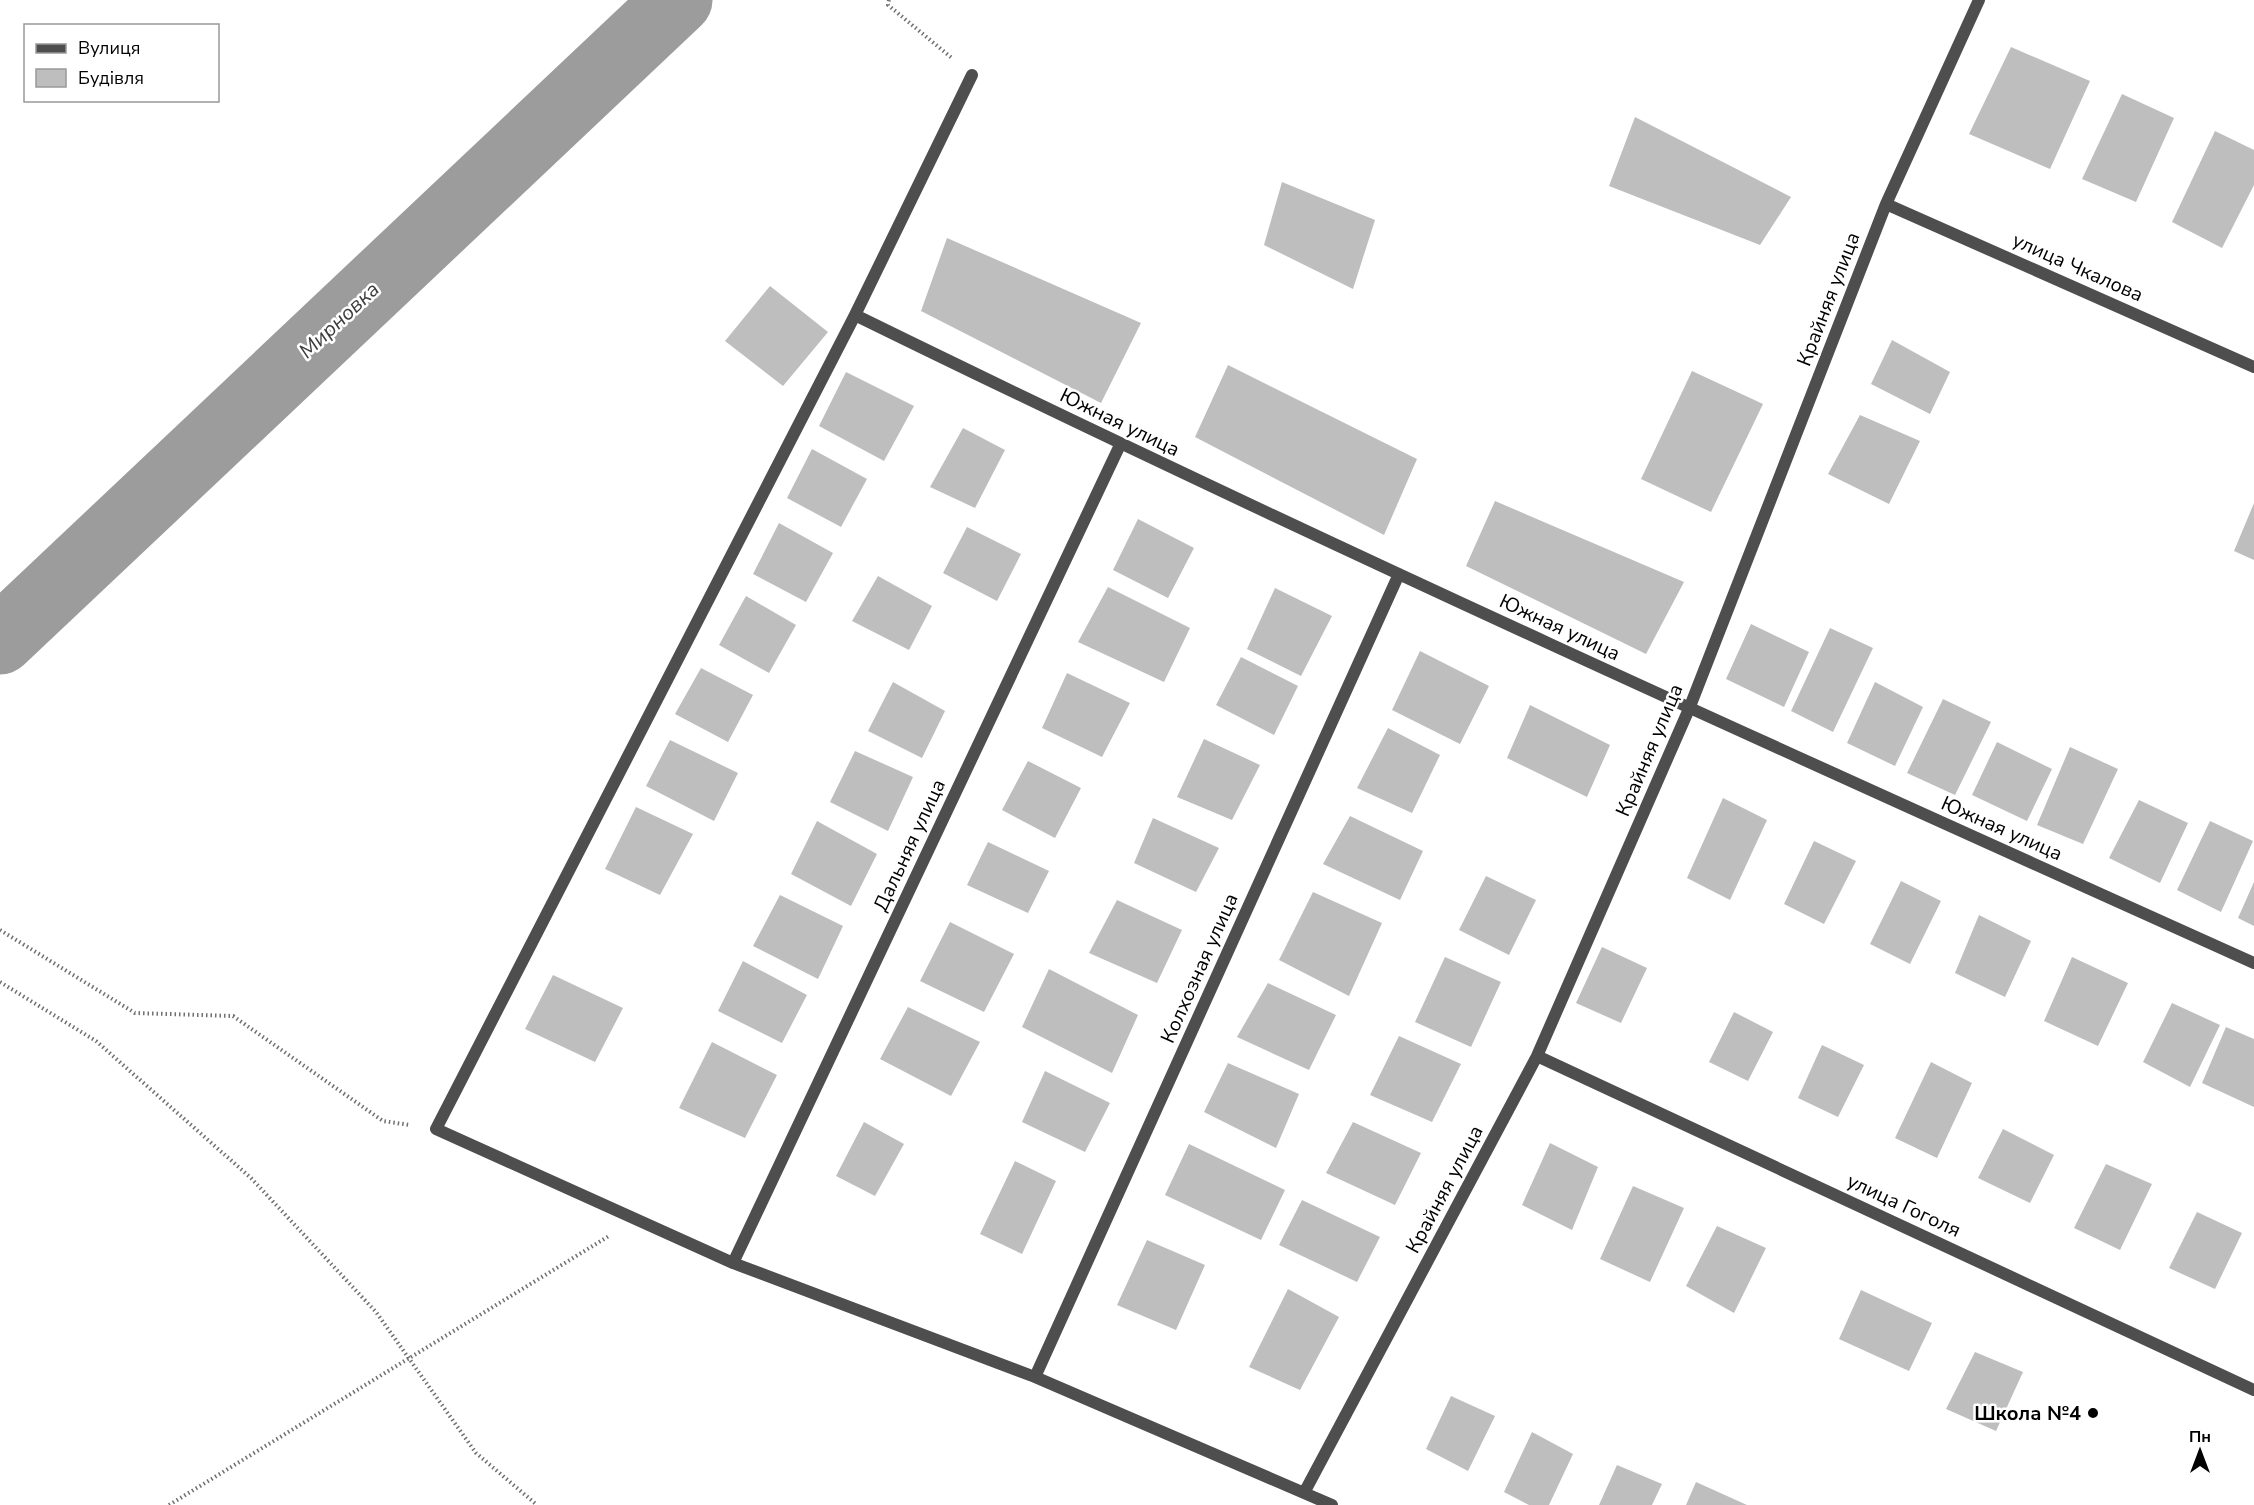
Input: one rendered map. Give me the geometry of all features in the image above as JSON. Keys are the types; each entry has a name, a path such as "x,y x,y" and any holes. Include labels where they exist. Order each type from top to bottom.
{"street":[{"name":"Крайняя улица","path":"1304,1493 1537,1056 1689,709 1886,204 1979,0"},
{"path":"972,75 855,315 436,1129 733,1263 1035,1377 1332,1505"},
{"name":"улица Чкалова","path":"1886,204 2254,367"},
{"name":"Южная улица","path":"855,315 1120,445 1689,709 2254,963"},
{"name":"Дальняя улица","path":"733,1263 1120,445"},
{"name":"Колхозная улица","path":"1035,1377 1399,574"},
{"name":"улица Гоголя","path":"1537,1056 2254,1390"}],"path":[{"path":"889,0 888,5 972,75"},
{"path":"0,930 135,1013 233,1016 383,1121 436,1129"},
{"path":"0,982 96,1041 251,1179 376,1312 476,1453 537,1505"},
{"path":"169,1505 637,1219"}],"building":[{"path":"2011,47 2090,81 2050,169 1969,134"},
{"path":"2122,94 2174,118 2136,202 2082,179"},
{"path":"1635,117 1791,197 1760,245 1609,186"},
{"path":"2215,131 2254,150 2254,185 2222,248 2172,222"},
{"path":"1282,182 1375,220 1353,289 1264,245"},
{"path":"947,238 1141,323 1101,403 921,311"},
{"path":"770,286 828,332 783,386 725,341"},
{"path":"1892,340 1950,372 1930,414 1871,384"},
{"path":"1228,365 1417,459 1384,535 1195,437"},
{"path":"1692,371 1763,404 1711,512 1641,479"},
{"path":"846,372 914,406 884,461 819,426"},
{"path":"1860,415 1920,441 1889,504 1828,474"},
{"path":"963,428 1005,450 975,508 930,487"},
{"path":"812,449 867,479 841,527 787,498"},
{"path":"1495,501 1684,582 1646,654 1466,566"},
{"path":"2254,503 2254,560 2234,551"},
{"path":"1138,519 1194,548 1168,598 1113,570"},
{"path":"779,523 833,553 806,602 753,574"},
{"path":"967,527 1021,554 997,601 943,573"},
{"path":"878,576 932,606 909,650 852,621"},
{"path":"1108,587 1190,628 1164,682 1078,642"},
{"path":"1275,588 1332,616 1301,676 1247,649"},
{"path":"746,596 796,625 769,673 719,645"},
{"path":"1751,624 1809,652 1784,707 1726,679"},
{"path":"1830,628 1873,648 1833,732 1791,711"},
{"path":"1420,651 1489,686 1460,744 1392,710"},
{"path":"1241,657 1298,686 1274,735 1216,705"},
{"path":"701,668 753,695 728,742 675,714"},
{"path":"1067,673 1130,703 1102,757 1042,728"},
{"path":"893,682 945,711 922,758 868,731"},
{"path":"1875,682 1923,707 1895,766 1847,743"},
{"path":"1943,699 1991,722 1955,795 1907,773"},
{"path":"1530,705 1610,745 1587,797 1507,758"},
{"path":"1388,728 1440,755 1412,813 1357,788"},
{"path":"1204,739 1260,765 1232,820 1177,797"},
{"path":"670,740 738,773 714,821 646,786"},
{"path":"1997,742 2052,769 2027,821 1972,795"},
{"path":"2070,747 2118,769 2083,844 2037,825"},
{"path":"855,751 913,777 888,831 830,802"},
{"path":"1028,761 1081,788 1055,838 1002,810"},
{"path":"1723,798 1767,820 1730,900 1687,878"},
{"path":"2139,800 2188,823 2160,883 2109,858"},
{"path":"636,807 693,834 660,895 605,869"},
{"path":"1350,816 1423,851 1400,900 1323,864"},
{"path":"1153,818 1219,848 1196,892 1134,863"},
{"path":"817,821 877,854 851,906 791,874"},
{"path":"2210,821 2253,841 2221,912 2177,890"},
{"path":"1814,841 1856,861 1824,924 1784,904"},
{"path":"988,842 1049,871 1028,913 967,885"},
{"path":"1486,876 1536,900 1509,955 1459,930"},
{"path":"1901,881 1941,901 1910,964 1870,944"},
{"path":"2254,882 2254,926 2238,918"},
{"path":"1313,892 1382,923 1349,996 1279,960"},
{"path":"780,895 843,926 818,979 753,946"},
{"path":"1117,900 1182,930 1157,983 1089,953"},
{"path":"1979,915 2031,941 2005,997 1955,973"},
{"path":"950,922 1014,954 984,1012 920,981"},
{"path":"1602,947 1647,968 1621,1023 1576,1003"},
{"path":"1445,957 1501,982 1471,1047 1415,1022"},
{"path":"2072,957 2128,983 2098,1046 2044,1021"},
{"path":"743,961 807,995 782,1043 718,1011"},
{"path":"1049,969 1138,1015 1112,1073 1022,1027"},
{"path":"553,975 623,1008 595,1062 525,1029"},
{"path":"1268,983 1336,1015 1309,1070 1237,1037"},
{"path":"2172,1003 2220,1025 2190,1087 2143,1062"},
{"path":"908,1007 980,1042 951,1096 880,1059"},
{"path":"1734,1012 1773,1032 1748,1081 1709,1062"},
{"path":"2226,1027 2254,1039 2254,1107 2202,1083"},
{"path":"1399,1036 1461,1064 1432,1122 1370,1095"},
{"path":"712,1042 777,1075 745,1138 679,1108"},
{"path":"1822,1045 1864,1065 1838,1117 1798,1098"},
{"path":"1931,1062 1972,1083 1937,1158 1895,1138"},
{"path":"1228,1063 1299,1094 1276,1148 1204,1112"},
{"path":"1045,1071 1110,1103 1085,1152 1022,1122"},
{"path":"864,1122 904,1144 875,1196 836,1176"},
{"path":"1353,1122 1421,1153 1395,1205 1326,1173"},
{"path":"2003,1129 2054,1155 2030,1203 1978,1178"},
{"path":"1550,1143 1598,1167 1572,1230 1522,1205"},
{"path":"1189,1144 1285,1190 1261,1240 1165,1195"},
{"path":"1015,1161 1056,1181 1022,1254 980,1234"},
{"path":"2106,1164 2152,1184 2120,1250 2074,1228"},
{"path":"1633,1186 1684,1208 1650,1282 1600,1259"},
{"path":"1302,1200 1380,1237 1357,1282 1279,1245"},
{"path":"2197,1212 2242,1233 2215,1289 2169,1268"},
{"path":"1717,1226 1766,1248 1734,1313 1686,1286"},
{"path":"1147,1240 1205,1265 1176,1330 1117,1305"},
{"path":"1288,1289 1339,1317 1300,1390 1249,1367"},
{"path":"1861,1290 1932,1323 1909,1371 1839,1339"},
{"path":"1975,1352 2023,1372 1996,1431 1946,1409"},
{"path":"1451,1396 1495,1416 1468,1471 1426,1449"},
{"path":"1532,1432 1573,1454 1549,1505 1529,1505 1504,1492"},
{"path":"1617,1465 1662,1484 1652,1505 1599,1505"},
{"path":"1696,1482 1747,1505 1686,1505"}],"waterway":[{"name":"Мирновка","path":"0,640 678,0"}],"place":[{"name":"Школа №4","path":"2093,1413"}]}
